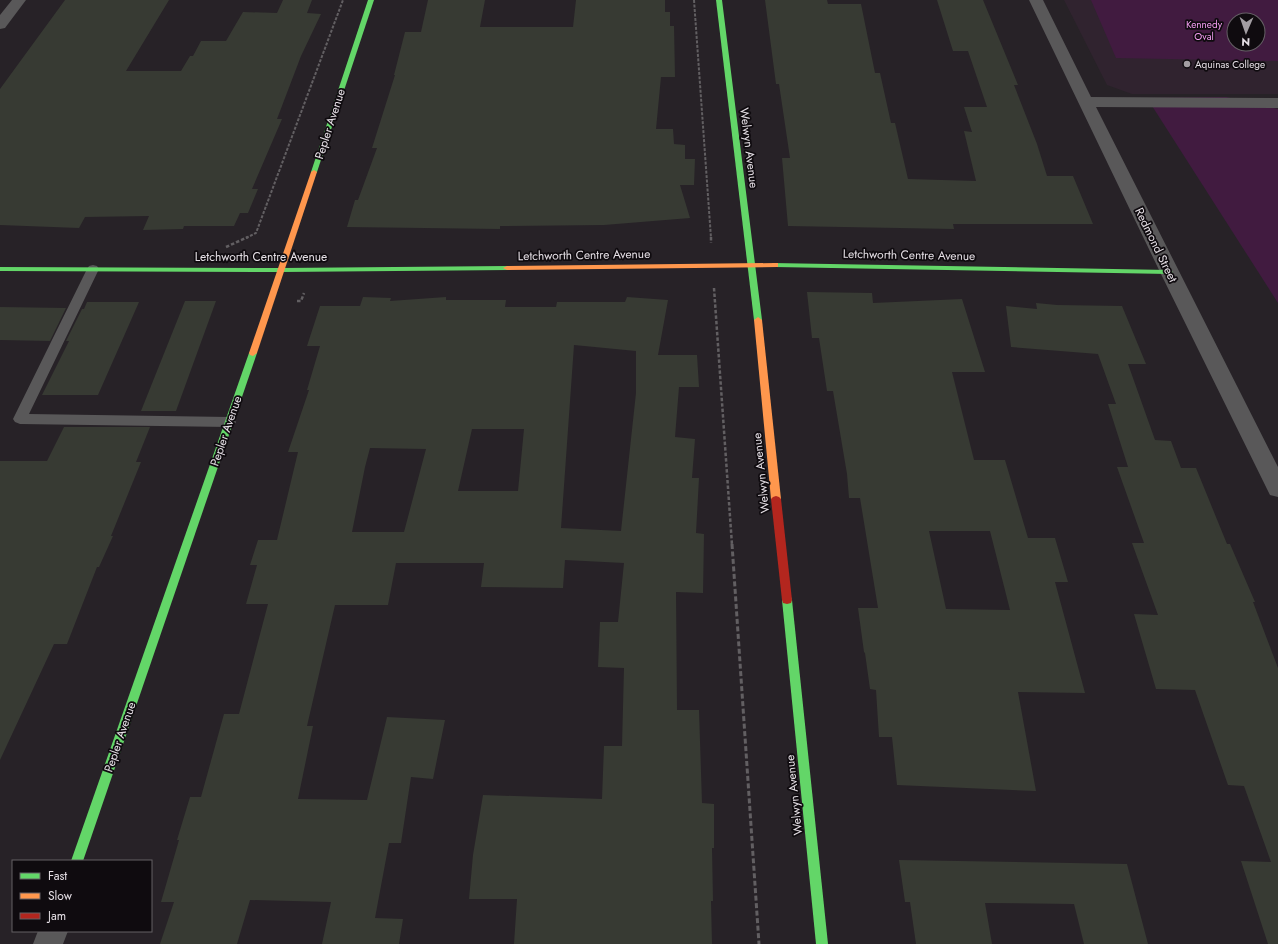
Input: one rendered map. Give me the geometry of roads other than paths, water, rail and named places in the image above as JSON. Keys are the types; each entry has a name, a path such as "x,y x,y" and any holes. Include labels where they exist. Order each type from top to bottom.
{"street":[{"path":"0,25 19,0"},
{"name":"Pepler Avenue","path":"77,860 282,270 371,0"},
{"name":"Welwyn Avenue","path":"719,0 752,265 822,944"},
{"name":"Redmond Street","path":"1036,0 1169,272 1278,489"},
{"path":"1087,102 1278,103"},
{"name":"Letchworth Centre Avenue","path":"0,268 282,270 752,265 1169,272"},
{"path":"48,944 53,932"}],"lane":[{"path":"93,269 20,419 230,422"}],"place":[{"name":"Aquinas College","path":"1187,64"}],"park label":[{"name":"Kennedy Oval","path":"1204,30"}]}
